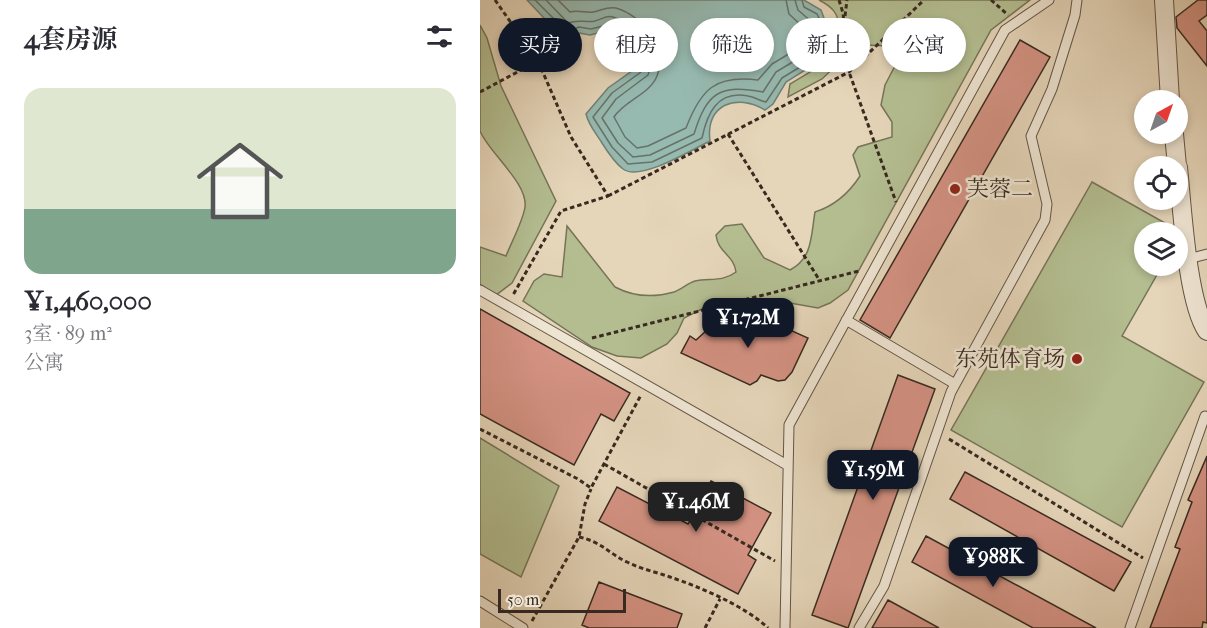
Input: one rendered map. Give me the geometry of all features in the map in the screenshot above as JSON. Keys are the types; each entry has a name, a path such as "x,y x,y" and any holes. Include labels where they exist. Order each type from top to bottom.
{"street":[{"path":"1164,0 1169,90"},
{"path":"1188,259 1200,321 1207,331"}],"lane":[{"path":"784,628 789,425 1005,30 1049,0"},
{"path":"859,628 884,586 955,384 1045,220 1047,204 1031,136 1052,89 1075,15 1077,0"},
{"path":"1188,259 1207,254"},
{"path":"480,290 787,465"},
{"path":"846,320 955,384"},
{"path":"1130,628 1205,416"},
{"path":"480,601 523,628"}],"path":[{"path":"495,0 507,18"},
{"path":"839,0 843,18"},
{"path":"845,18 847,0"},
{"path":"870,52 924,0"},
{"path":"991,0 1016,23"},
{"path":"480,92 519,72"},
{"path":"542,72 571,136 608,196"},
{"path":"507,306 561,211 608,196 849,72 896,202"},
{"path":"728,134 820,281"},
{"path":"573,343 875,267"},
{"path":"528,628 579,537 585,504 591,488 646,385"},
{"path":"480,429 578,479 591,488"},
{"path":"937,432 1145,559 1140,568"},
{"path":"604,464 786,567"},
{"path":"579,537 606,546 625,561 720,599 768,628"},
{"path":"705,628 720,599"}],"green space":[{"path":"819,0 1030,0 991,30 848,290 830,303 818,308 773,300 716,302 684,318 677,333 667,344 641,358 617,356 592,347 523,301 534,281 544,274 562,277 567,226 615,287 636,295 666,294 695,281 721,278 736,272 735,266 717,241 716,235 725,226 742,224 764,258 790,270 798,265 810,245 815,212 840,198 860,176 853,155 858,147 892,137 892,122 881,105 885,85 892,72 966,72 966,18 882,18 882,46 870,45 870,18 837,18 831,8"},
{"path":"480,25 487,38 501,86 556,201 512,283 496,295 480,284 480,247 506,256 525,207 520,188 480,131"},
{"path":"810,72 829,72 822,79 788,97 790,84"},
{"name":"东苑体育场","path":"1092,182 1134,206 1134,210 1142,210 1163,222 1134,222 1134,276 1156,276 1122,336 1204,382 1122,527 951,430"},
{"path":"480,438 559,486 521,577 480,554"}],"water":[{"path":"527,0 804,0 821,10 824,18 786,18 786,72 802,72 786,82 773,104 765,110 744,102 725,105 713,118 710,141 654,168 631,172 623,169 611,157 586,114 608,88 630,72 678,72 678,18 594,18 594,34 590,35 582,34 582,18 544,18"}],"building":[{"path":"1198,0 1207,0 1207,15 1199,21 1207,31 1207,66 1177,28 1176,17"},
{"name":"芙蓉二","path":"1020,40 1050,57 890,338 860,320"},
{"path":"480,309 630,393 614,421 601,414 574,465 480,414"},
{"path":"728,317 749,318 753,322 770,321 808,338 792,372 785,380 778,381 761,375 750,385 681,353 690,336 696,340 717,321"},
{"path":"898,375 935,389 848,628 812,615"},
{"path":"1207,456 1207,623 1203,622 1202,628 1150,628 1180,549 1175,547 1192,502 1188,500"},
{"path":"965,472 1131,562 1114,591 950,499"},
{"path":"711,481 771,513 748,555 756,560 738,594 599,521 617,487 688,524"},
{"path":"926,536 1096,628 1033,628 912,562"},
{"path":"599,582 682,614 677,628 589,628 582,625"},
{"path":"888,600 939,628 872,628"}],"place":[{"name":"芙蓉二","path":"955,189"},
{"name":"东苑体育场","path":"1077,359"}]}
